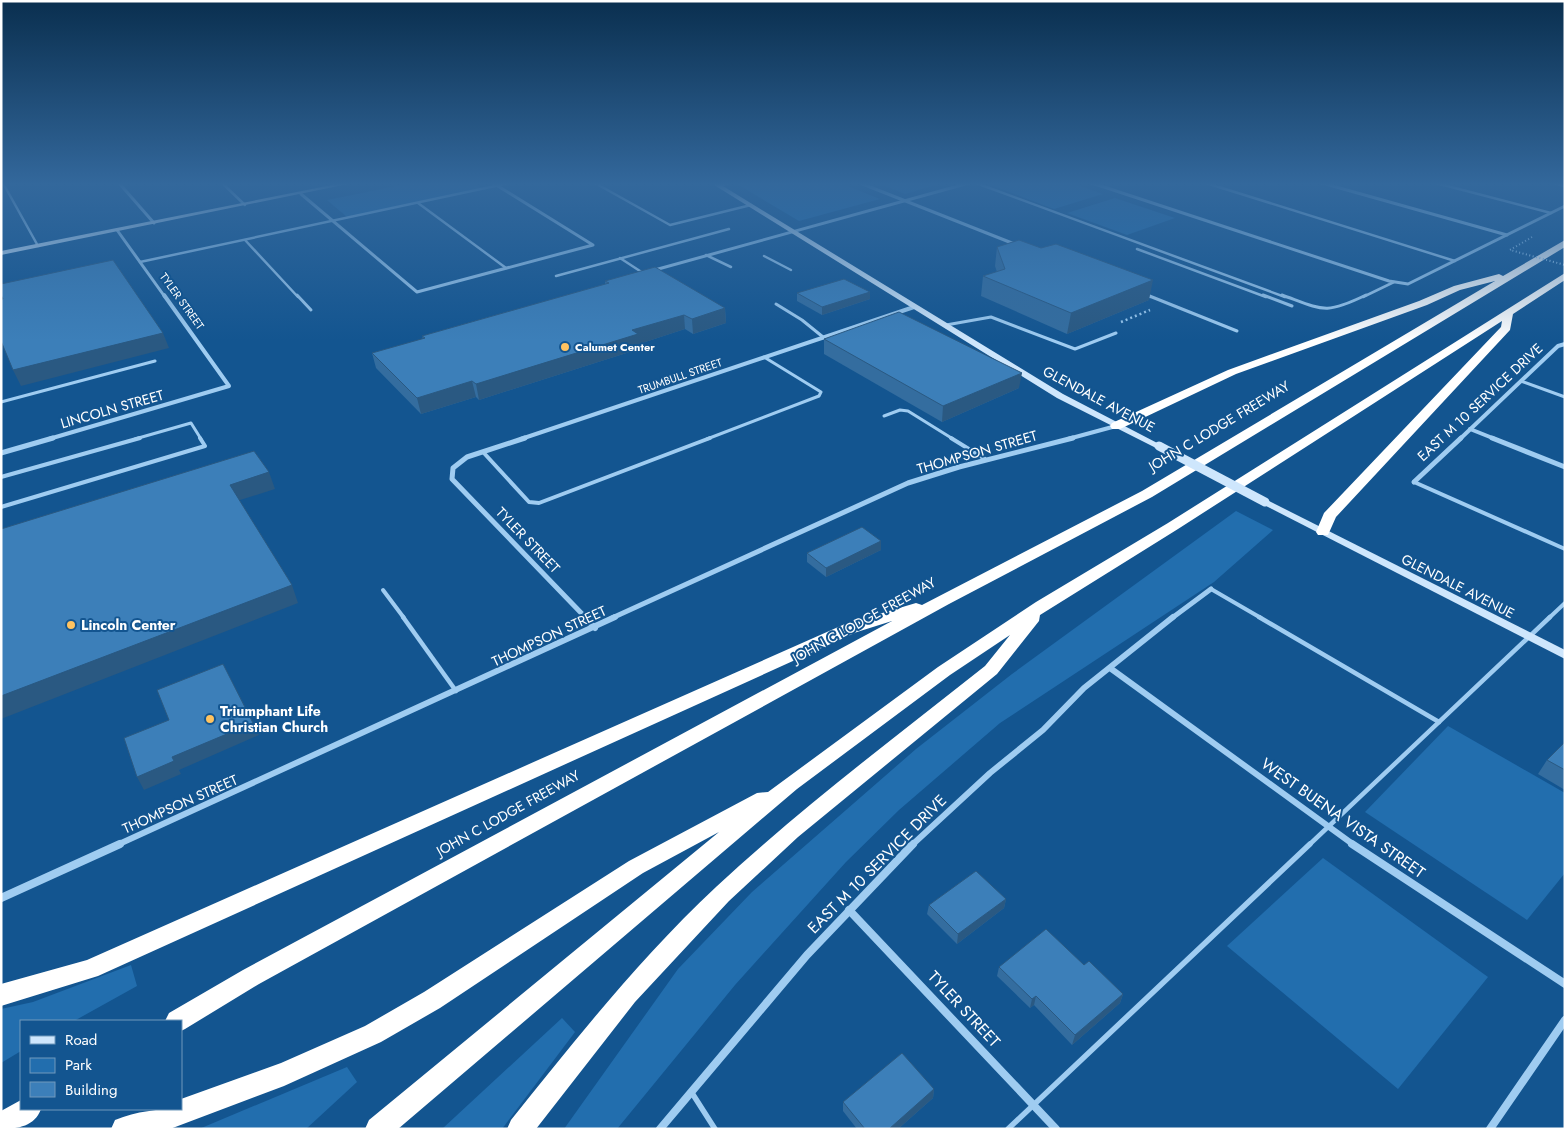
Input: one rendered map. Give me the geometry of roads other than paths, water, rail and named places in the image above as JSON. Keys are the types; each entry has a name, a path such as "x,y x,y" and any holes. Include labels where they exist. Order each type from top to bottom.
{"highway":[{"name":"JOHN C LODGE FREEWAY","path":"179,1020 251,977 943,600 1147,494 1565,243"},
{"path":"1116,426 1232,372 1423,303 1457,288 1515,273"},
{"path":"378,1129 790,784 944,671 1042,606 1181,521 1565,276"},
{"path":"1323,532 1329,516 1506,328 1508,312"},
{"path":"1,995 90,969 851,628 943,600"},
{"path":"520,1129 627,994 722,895 792,831 991,670 1042,606"},
{"path":"124,1129 164,1118 284,1074 373,1034 432,1000 636,866 790,784"},
{"path":"1,1125 27,1110"}],"street":[{"path":"1,253 89,236"},
{"name":"TYLER STREET","path":"121,236 229,386"},
{"path":"350,236 417,292 593,245 578,236"},
{"path":"635,275 774,236"},
{"name":"GLENDALE AVENUE","path":"803,236 914,307 1060,396 1565,655"},
{"path":"995,236 1018,245"},
{"path":"1253,236 1394,282 1408,284 1506,236"},
{"name":"TRUMBULL STREET","path":"453,466 459,461 483,452 914,307"},
{"name":"EAST M 10 SERVICE DRIVE","path":"1414,482 1558,346 1565,344"},
{"name":"LINCOLN STREET","path":"1,453 229,386"},
{"name":"THOMPSON STREET","path":"1,898 595,628 908,483 985,459 1116,426"},
{"path":"1470,429 1565,467"},
{"name":"TYLER STREET","path":"453,466 452,479 595,628"},
{"name":"EAST M 10 SERVICE DRIVE","path":"660,1129 807,955 923,833 990,773 1043,730 1084,688 1110,668 1123,655 1211,589"},
{"name":"WEST BUENA VISTA STREET","path":"1110,668 1328,827 1565,984"},
{"name":"TYLER STREET","path":"850,910 1056,1129"},
{"path":"1490,1129 1565,1020"}],"lane":[{"path":"32,236 38,246"},
{"path":"140,262 265,236"},
{"path":"462,236 506,268"},
{"path":"556,276 704,236"},
{"path":"1120,236 1319,309 1339,308 1394,282"},
{"path":"1375,236 1456,261"},
{"path":"245,240 311,310"},
{"path":"1137,249 1200,274 1292,306"},
{"path":"706,255 731,267"},
{"path":"764,256 791,270"},
{"path":"620,258 643,273"},
{"path":"1200,274 1211,269"},
{"path":"1145,294 1237,331"},
{"path":"776,304 802,320 803,323 823,337"},
{"path":"944,325 991,318 1075,349 1116,333"},
{"path":"483,452 529,502 539,503 819,396 821,392 764,357"},
{"path":"1,402 155,361"},
{"path":"1521,381 1565,396"},
{"path":"884,416 900,410 908,411 985,459"},
{"path":"1,477 191,423 205,446 1,507"},
{"path":"1414,482 1565,549"},
{"path":"1211,589 1439,722"},
{"path":"383,590 456,691"},
{"path":"1008,1129 1565,602"},
{"path":"691,1092 715,1129"}],"place":[{"name":"Calumet Center","path":"565,347"},
{"name":"Lincoln Center","path":"71,625"},
{"name":"Triumphant Life Christian Church","path":"210,719"}]}
